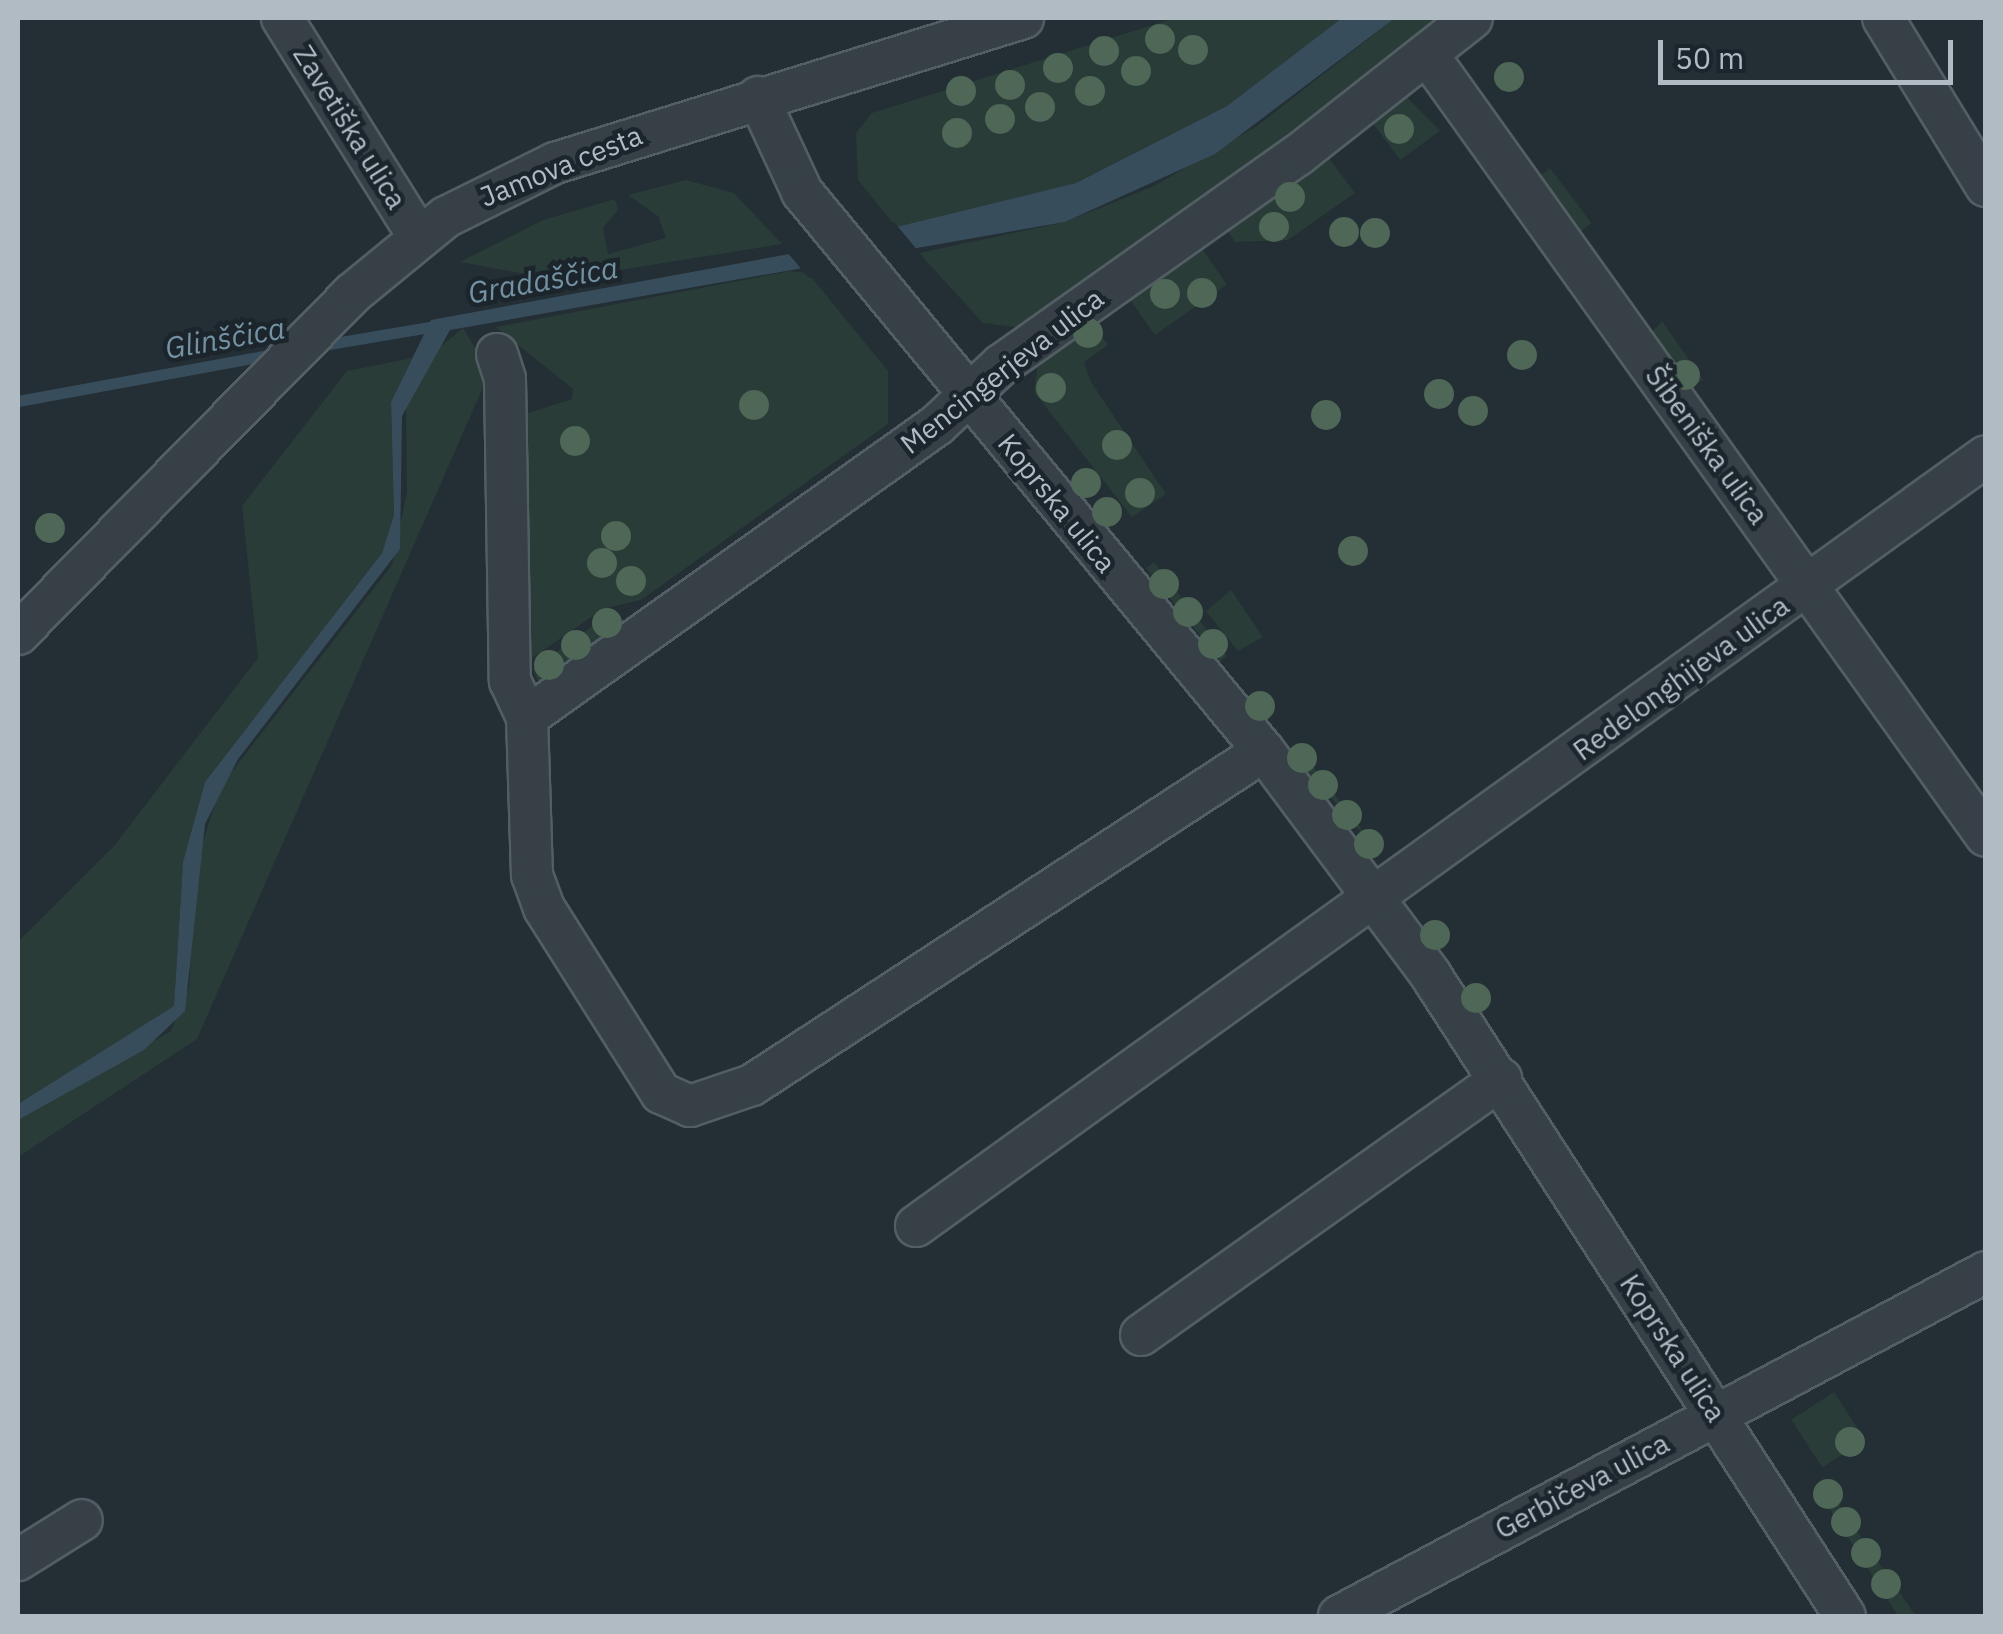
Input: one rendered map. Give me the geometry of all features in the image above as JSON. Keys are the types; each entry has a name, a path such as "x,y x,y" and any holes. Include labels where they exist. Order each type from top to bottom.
{"street":[{"name":"Zavetiška ulica","path":"282,18 418,236"},
{"name":"Jamova cesta","path":"18,634 353,293 418,236 508,182 959,26 1023,18"},
{"name":"Mencingerjeva ulica","path":"527,716 969,394 1472,18"},
{"path":"1883,18 1986,186"},
{"name":"Šibeniška ulica","path":"1427,54 1986,836"},
{"name":"Koprska ulica","path":"758,96 802,192 1264,751 1376,898 1501,1079 1845,1616"},
{"path":"497,354 505,379 510,681 527,716 532,875 544,908 661,1092 690,1106 752,1085 1264,751"},
{"name":"Redelonghijeva ulica","path":"1376,898 1986,456"},
{"path":"916,1226 1376,898"},
{"path":"1141,1336 1501,1079"},
{"name":"Gerbičeva ulica","path":"1339,1616 1986,1272"},
{"path":"18,1560 82,1520"}],"green space":[{"path":"1175,18 1342,18 1227,106 1076,183 896,227 858,180 856,133 872,113"},
{"path":"1395,18 1441,18 1275,150 1023,328 983,323 919,253 1065,222 1154,186 1257,126"},
{"path":"1406,96 1440,131 1400,160 1371,121"},
{"path":"1328,157 1355,193 1288,240 1235,242 1226,229"},
{"path":"1550,168 1592,223 1579,233 1537,178"},
{"path":"686,180 734,193 782,244 558,280 460,262 543,220 615,199 618,210 603,228 608,254 666,238 658,216 628,195"},
{"path":"1200,246 1227,285 1155,335 1128,296"},
{"path":"790,271 808,273 888,371 888,424 641,600 603,609 522,665 513,418 572,399 573,389 496,327"},
{"path":"1091,321 1108,345 1084,362 1091,382 1166,494 1132,517 1034,392 1038,364"},
{"path":"1662,321 1703,380 1686,389 1651,333"},
{"path":"463,328 485,364 484,385 197,1039 18,1157 18,1120 171,1031 189,988 196,865 220,787 392,565 407,492 406,402 429,356"},
{"path":"412,358 391,402 394,515 382,553 205,782 183,862 174,1006 18,1104 18,942 114,846 258,658 242,506 347,371"},
{"path":"1154,562 1227,656 1220,661 1146,568"},
{"path":"1231,590 1263,637 1238,651 1206,611"},
{"path":"608,615 627,621 539,684 533,669"},
{"path":"1299,748 1383,857 1292,753"},
{"path":"1834,1392 1865,1440 1822,1468 1791,1420"},
{"path":"1832,1484 1841,1508 1916,1616 1898,1616 1819,1492"}],"water":[{"name":"Gradaščica","path":"1342,18 1395,18 1215,154 1065,222 450,330 402,416 400,549 238,759 205,824 185,1011 144,1050 18,1120 18,1104 174,1006 183,862 205,782 382,553 394,515 391,402 431,320 898,234 896,227 1076,183 1227,106"}],"pier":[{"path":"894,222 923,257 809,278 781,245 892,230"}],"waterway":[{"name":"Glinščica","path":"317,346 441,325"},
{"name":"Glinščica","path":"18,401 274,354"}]}
